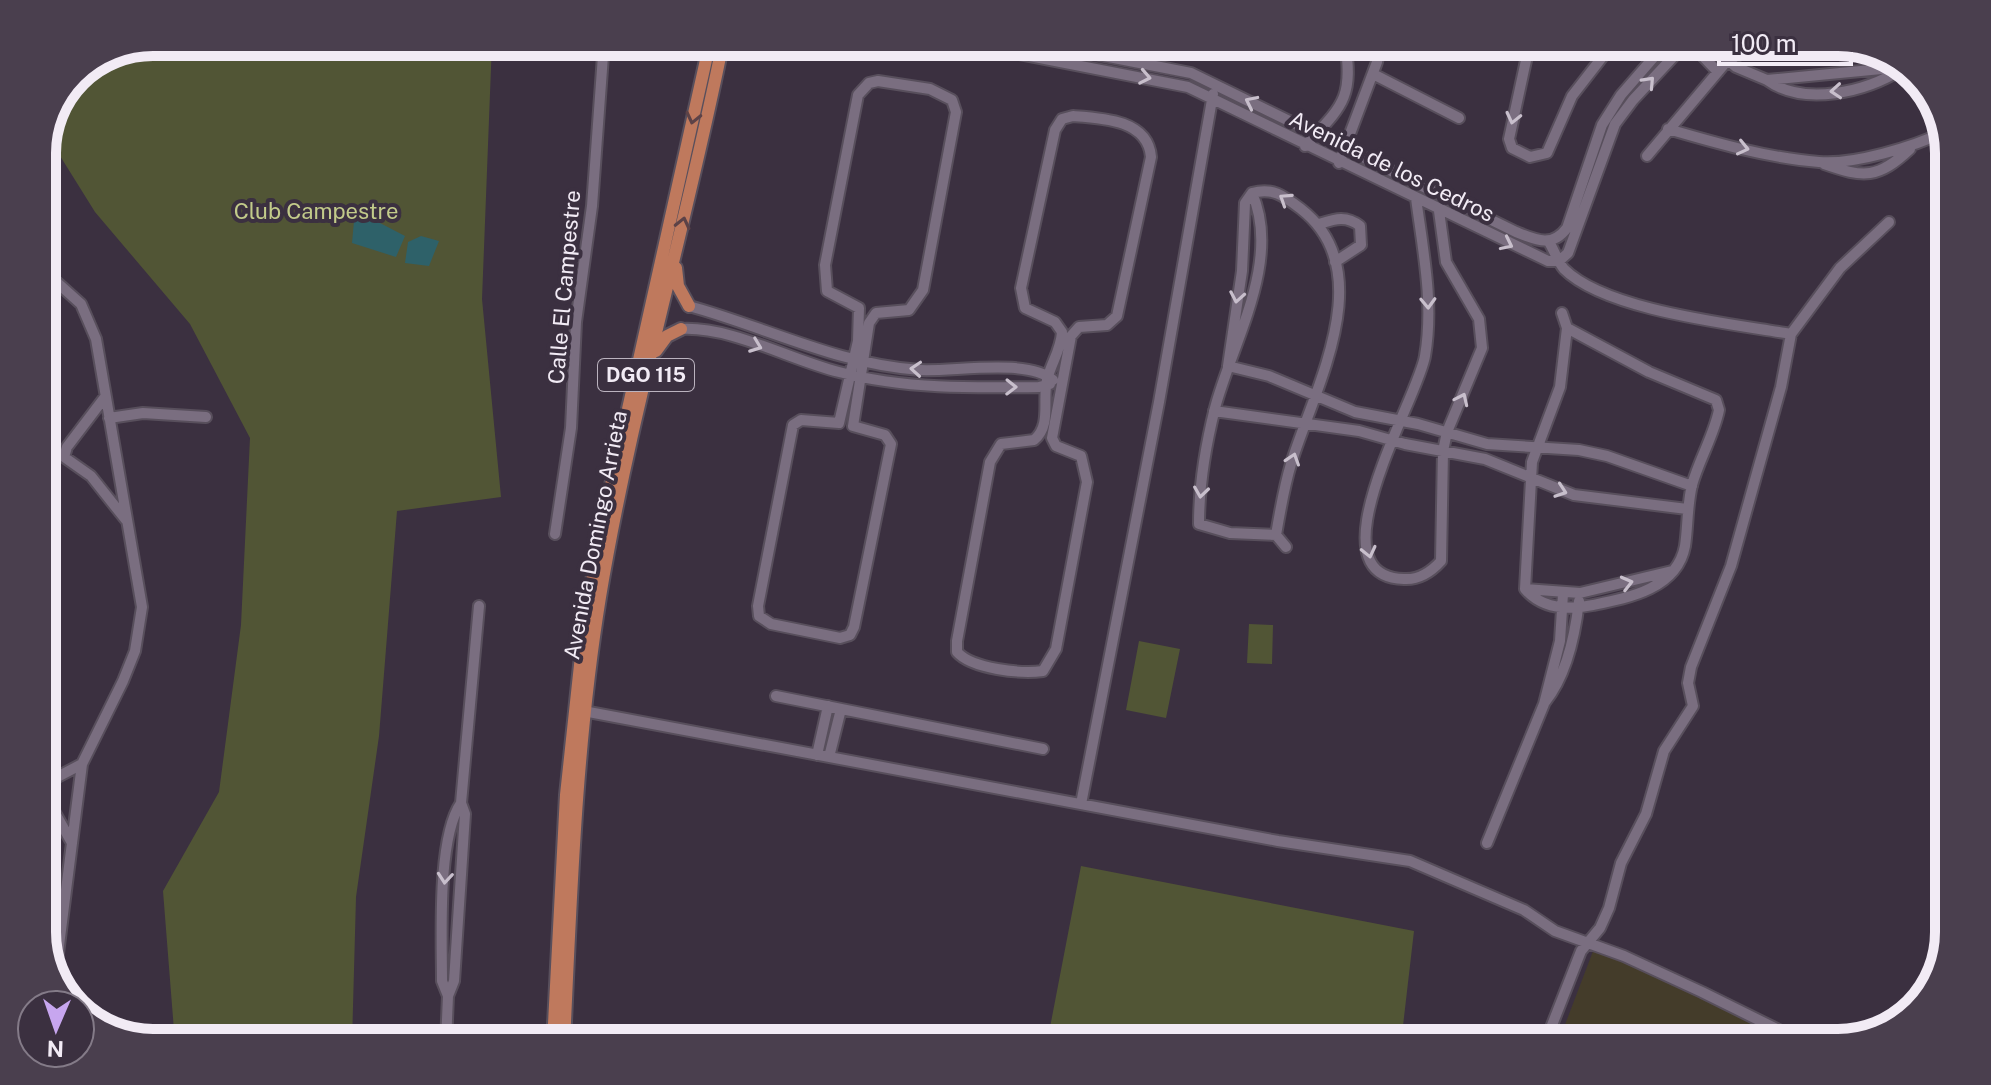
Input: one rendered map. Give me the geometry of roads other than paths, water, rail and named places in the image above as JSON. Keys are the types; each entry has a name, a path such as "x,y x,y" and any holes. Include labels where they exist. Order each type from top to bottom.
{"main road":[{"name":"Avenida Domingo Arrieta","path":"608,522 646,376 655,314 676,255 714,56"},
{"name":"Avenida Domingo Arrieta","path":"554,1029 579,710 608,522 714,56"},
{"path":"655,314 691,306 678,286 676,255"},
{"path":"655,314 684,328"},
{"path":"646,376 661,343 684,328"},
{"name":"Avenida Domingo Arrieta","path":"564,1029 571,796"}],"street":[{"name":"Calle El Campestre","path":"555,534 571,428 576,322 592,206 603,56"},
{"name":"Avenida de los Cedros","path":"1032,56 1175,83 1532,257 1559,261"},
{"name":"Avenida de los Cedros","path":"1107,56 1177,69 1215,84 1516,232 1549,242"},
{"path":"1305,146 1345,96 1350,84 1347,56"},
{"path":"1339,163 1378,56"},
{"path":"1527,56 1509,139 1512,148 1530,157 1547,153 1572,96 1603,56"},
{"path":"1655,56 1611,109 1591,152 1567,228 1560,238 1549,242 1559,261 1578,278 1634,303 1694,318 1791,334"},
{"path":"1559,261 1568,253 1574,240 1615,124 1675,56"},
{"path":"1702,56 1718,72"},
{"path":"1722,56 1787,90 1846,91 1886,79 1894,73"},
{"path":"1647,156 1731,56"},
{"path":"1767,80 1886,69"},
{"path":"1373,74 1459,118"},
{"path":"855,376 853,426 885,435 891,444 854,627 850,635 840,638 771,624 759,616 758,606 793,425 801,420 839,423 855,376 872,316 882,311 909,310 923,290 956,112 952,100 930,89 878,81 869,83 858,95 824,277 827,291 859,308 859,360"},
{"path":"1081,804 1159,402 1215,84"},
{"path":"1345,96 1360,104"},
{"path":"1073,116 1137,129 1146,136 1151,157 1117,316 1107,325 1075,330 1066,358 1052,438 1056,446 1081,456 1087,482 1056,649 1049,666 1037,672 974,663 957,652 957,641 986,474 1001,444 1028,441 1039,436 1062,332 1055,322 1025,308 1021,288 1055,130 1062,119 1073,116"},
{"path":"1668,129 1752,151 1822,163 1853,173 1875,173 1934,137"},
{"path":"1822,163 1912,148"},
{"path":"1199,524 1214,411 1252,304 1258,273 1260,225 1252,193 1271,190 1319,224 1335,262 1338,305 1336,334 1281,503 1276,535"},
{"path":"1416,198 1429,325 1425,360 1391,440 1373,493 1366,546 1373,567 1386,576 1414,579 1432,571 1441,561 1443,451 1447,432 1482,348 1479,319 1446,260 1439,211"},
{"path":"1319,224 1337,218 1351,219 1360,226 1361,245 1335,262"},
{"path":"1550,1029 1581,951 1609,908 1621,863 1646,814 1664,751 1693,706 1688,683 1691,667 1731,566 1781,387 1791,334 1840,268 1889,222"},
{"path":"1425,264 1446,260"},
{"path":"56,280 68,289 89,318 139,581 140,630 123,681 82,764 58,948"},
{"path":"1050,381 952,387 855,376 723,334 684,328 691,306 859,360 942,371 1012,368 1050,381 1058,401"},
{"path":"1562,313 1567,328 1560,387 1536,447 1531,478 1525,589 1533,599 1578,608 1628,598 1662,582 1672,571 1684,548 1692,486 1718,417 1716,400 1649,372 1567,328"},
{"path":"1050,381 1066,358"},
{"path":"1228,366 1269,376 1355,412 1487,444 1607,456 1692,486"},
{"path":"105,397 67,447 64,457 91,476 127,521"},
{"path":"1214,411 1306,422 1485,459 1574,495 1687,509"},
{"path":"109,418 155,413 206,417"},
{"path":"1185,529 1199,524 1230,533 1276,535 1286,547"},
{"path":"1525,589 1580,593 1672,571"},
{"path":"1544,704 1555,690 1567,661 1580,593"},
{"path":"1487,843 1544,704 1560,641 1563,594"},
{"path":"447,1029 448,996 454,981 465,814 461,803 479,606"},
{"path":"776,696 1043,749"},
{"path":"817,755 828,706"},
{"path":"829,757 841,709"},
{"path":"579,710 1298,845 1410,861 1524,910 1555,931 1589,942 1777,1029"},
{"path":"56,779 82,764"},
{"path":"448,996 442,981 444,883 454,813 461,803"},
{"path":"56,813 72,843"},
{"path":"56,926 60,922"}],"park label":[{"name":"Club Campestre","path":"316,211"}]}
